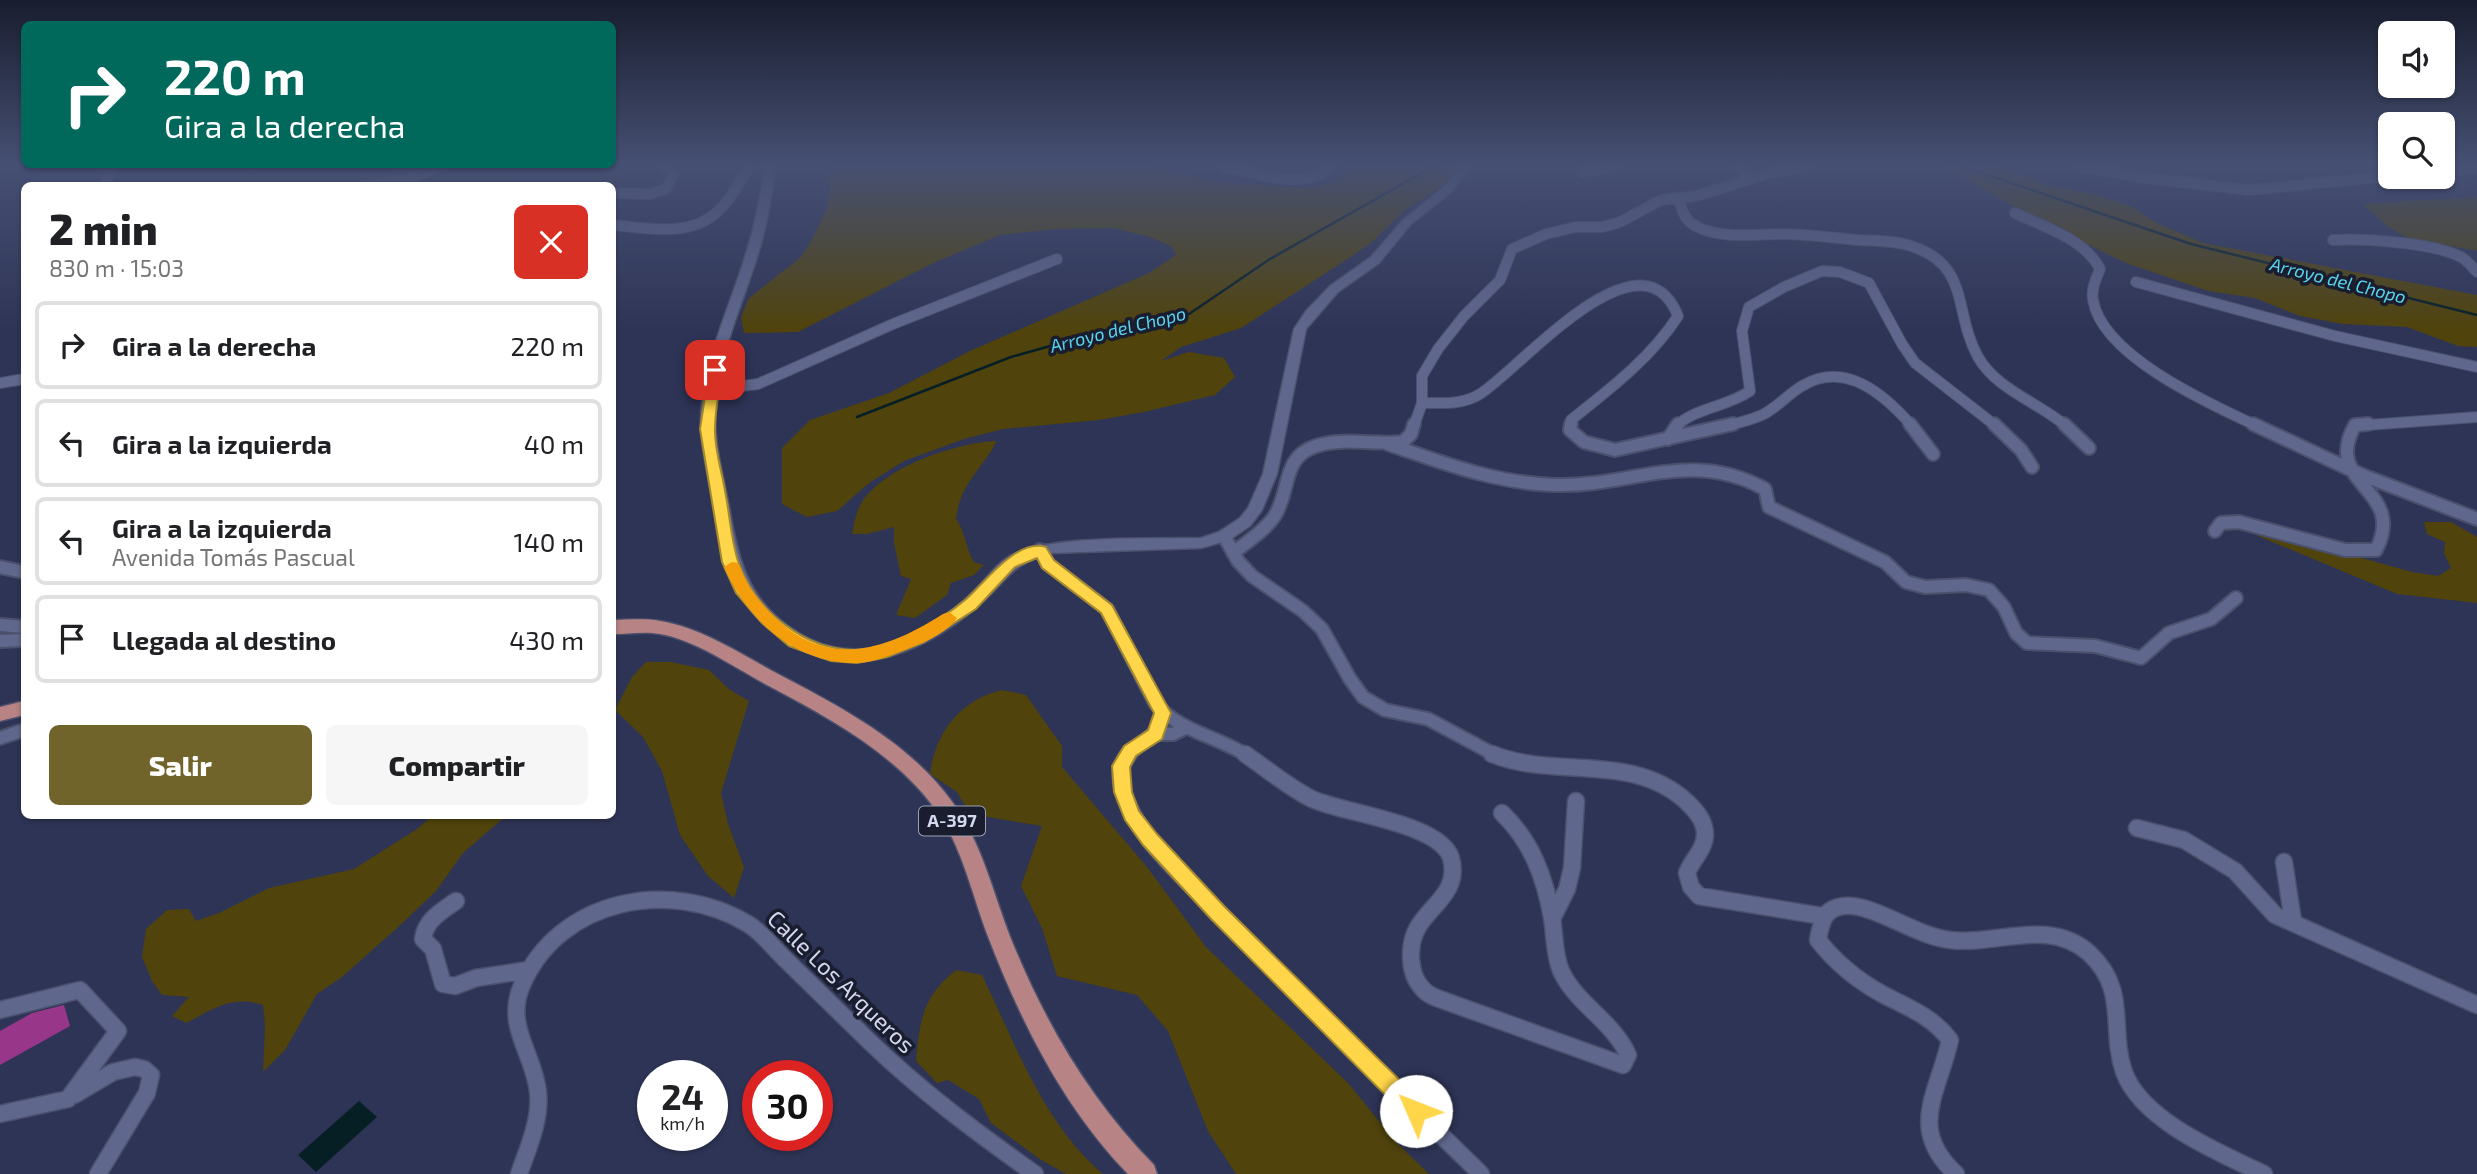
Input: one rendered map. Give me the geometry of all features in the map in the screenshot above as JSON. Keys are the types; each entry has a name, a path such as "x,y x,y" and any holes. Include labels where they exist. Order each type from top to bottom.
{"main road":[{"name":"A-397","path":"616,627 659,627 690,636 876,740 913,769 947,810 974,865 1001,941 1035,1019 1099,1121 1145,1174"},
{"path":"0,714 21,709"}],"street":[{"path":"616,225 667,229 703,221"},
{"path":"761,221 719,351 707,429 730,562 742,589 768,619 795,641 831,654 857,657 881,653 918,638 970,605 1010,563 1040,551 1052,548 1201,543 1224,536 1245,522 1255,510 1269,474 1300,329 1334,289 1375,260 1409,221"},
{"path":"1233,553 1262,530 1277,512 1291,464 1301,451 1342,442 1403,442 1411,434 1422,403 1422,376 1438,349 1464,316 1500,280 1513,249 1546,234 1576,227 1603,227 1622,221"},
{"path":"1688,221 1693,226 1706,230 1728,233 1798,234 1908,245 1942,260 1959,285 1972,341 1979,357 1997,380 2059,419 2089,448"},
{"path":"2030,221 2068,240 2099,262 2101,270 2094,283 2092,298 2097,315 2109,334 2127,352 2197,398 2354,471 2477,519"},
{"path":"2333,240 2440,251 2463,258 2477,272"},
{"path":"712,390 758,384 893,324 1057,259"},
{"path":"1668,439 1673,425 1684,418 1741,400 1750,391 1752,376 1742,340 1743,320 1749,307 1765,296 1809,276 1833,271 1869,283 1911,357 1962,400 2003,429 2021,447 2032,467"},
{"path":"2136,282 2335,336 2477,367"},
{"path":"1422,403 1456,404 1479,395 1596,299 1619,288 1652,287 1676,309 1678,316 1672,327 1591,404 1570,419 1570,430 1576,439 1596,448 1615,450 1668,439 1763,415 1799,388 1827,376 1840,375 1880,395 1933,454"},
{"path":"0,383 21,380"},
{"path":"2214,531 2221,523 2239,522 2345,550 2376,550 2384,540 2386,521 2376,499 2344,459 2344,444 2355,425 2477,417"},
{"path":"1388,444 1512,481 1585,484 1682,468 1721,472 1752,480 1765,489 1769,507 1885,562 1906,582 1924,587 1966,585 1989,590 2004,607 2016,633 2027,643 2095,646 2141,658 2169,632 2211,619 2236,598"},
{"path":"1224,536 1243,569 1298,606 1323,630 1354,684 1371,704 1426,718 1504,759 1538,765 1615,769 1663,785 1691,805 1704,822 1704,842 1691,862 1687,877 1689,886 1699,895 1822,916"},
{"path":"1040,551 1048,564 1107,609 1162,713 1183,729 1229,745 1262,764 1310,798 1342,810 1404,825 1428,834 1443,844 1452,858 1453,885 1446,898 1419,928 1412,946 1412,968 1423,990 1445,1002 1623,1065 1628,1055 1624,1040 1576,996 1561,971 1553,944 1552,919 1531,843 1502,813"},
{"path":"0,567 21,571"},
{"path":"0,625 21,627"},
{"path":"0,641 21,640"},
{"path":"1156,734 1162,713"},
{"path":"1183,729 1173,734 1156,734 1130,751 1121,766 1123,792 1138,823 1150,840 1289,987 1481,1174"},
{"path":"0,738 21,731"},
{"path":"1552,919 1567,889 1572,868 1576,802"},
{"path":"2137,828 2184,840 2235,871 2275,915 2477,1005"},
{"path":"2284,862 2293,921"},
{"path":"457,901 422,932 423,939 433,949 443,984 462,985 476,978 528,970"},
{"name":"Calle Los Arqueros","path":"519,1174 531,1138 539,1092 514,1014 518,991 528,970 548,943 599,909 627,901 655,901 705,907 727,913 750,925 902,1073 951,1115 1035,1174"},
{"path":"1956,1174 1937,1156 1929,1133 1930,1099 1946,1063 1950,1040 1943,1027 1870,987 1831,958 1818,940 1822,916 1830,909 1846,906 1870,910 1915,932 1942,939 1964,941 2034,932 2053,934 2080,948 2104,969 2114,986 2126,1077 2142,1099 2167,1121 2264,1174"},
{"path":"0,1010 80,990 118,1031 68,1099"},
{"path":"0,1114 68,1099 123,1068 137,1066 149,1070 151,1075 147,1093 98,1174"}],"shaded area":[{"path":"821,221 1394,221 1355,254 1241,328 1181,347 1161,361 1189,352 1224,358 1235,377 1215,395 1099,420 1003,429 964,439 904,461 869,483 837,511 807,517 782,504 782,448 810,420 889,393 970,351 1149,273 1176,255 1171,246 1150,237 1113,228 1056,229 1000,235 933,263 798,332 744,333 741,317 749,298 801,257"},
{"path":"2040,221 2153,221 2203,243 2477,295 2477,347 2458,346 2407,327 2343,324 2300,316 2255,298 2208,291 2126,263"},
{"path":"2381,221 2477,221 2477,251 2405,237"},
{"path":"997,441 967,486 956,519 974,562 984,565 974,575 951,583 947,595 915,618 896,615 911,579 901,576 894,543 894,527 867,534 852,534 859,508 868,494 882,481 919,460 961,446"},
{"path":"2424,522 2451,522 2477,537 2477,603 2397,594 2256,535 2279,535 2412,572 2438,576 2451,568 2444,553 2445,542 2427,534"},
{"path":"646,662 671,662 709,670 730,690 749,701 721,793 728,824 744,867 734,898 708,876 680,835 662,771 643,737 616,711 632,677"},
{"path":"1002,690 1026,695 1062,746 1062,767 1147,867 1206,947 1348,1083 1397,1143 1429,1174 1236,1174 1208,1131 1168,1031 1137,995 1057,976 1042,928 1021,886 1042,826 970,814 957,792 930,774 937,745 952,720 974,702"},
{"path":"429,819 503,819 463,853 436,891 396,929 342,977 317,994 285,1050 263,1072 263,1005 241,1002 223,1005 186,1023 172,1016 189,997 162,995 152,981 142,957 146,929 167,910 189,909 196,921 219,913 269,888 354,869"},
{"path":"956,970 982,975 1047,1107 1082,1154 1103,1174 1066,1174 1038,1158 991,1123 979,1099 948,1080 937,1083 916,1061 921,1021 929,1000"},
{"path":"359,1101 377,1117 316,1172 298,1155"}],"building":[{"path":"64,1005 70,1026 0,1065 0,1031 32,1013"}],"waterway":[{"name":"Arroyo del Chopo","path":"857,417 1011,357 1107,330 1189,314 1270,259 1337,221"},
{"name":"Arroyo del Chopo","path":"2123,221 2191,244 2477,315"}],"slow traffic":[{"path":"732,567 742,589 768,619 795,641 831,654 857,657 881,653 918,638 949,618"}],"route":[{"path":"715,370 707,429 730,562 742,589 768,619 795,641 831,654 857,657 881,653 918,638 970,605 1010,563 1040,551 1048,564 1107,609 1162,713 1156,734 1130,751 1121,766 1123,792 1132,814 1150,840 1218,913 1289,987 1416,1111"}]}
